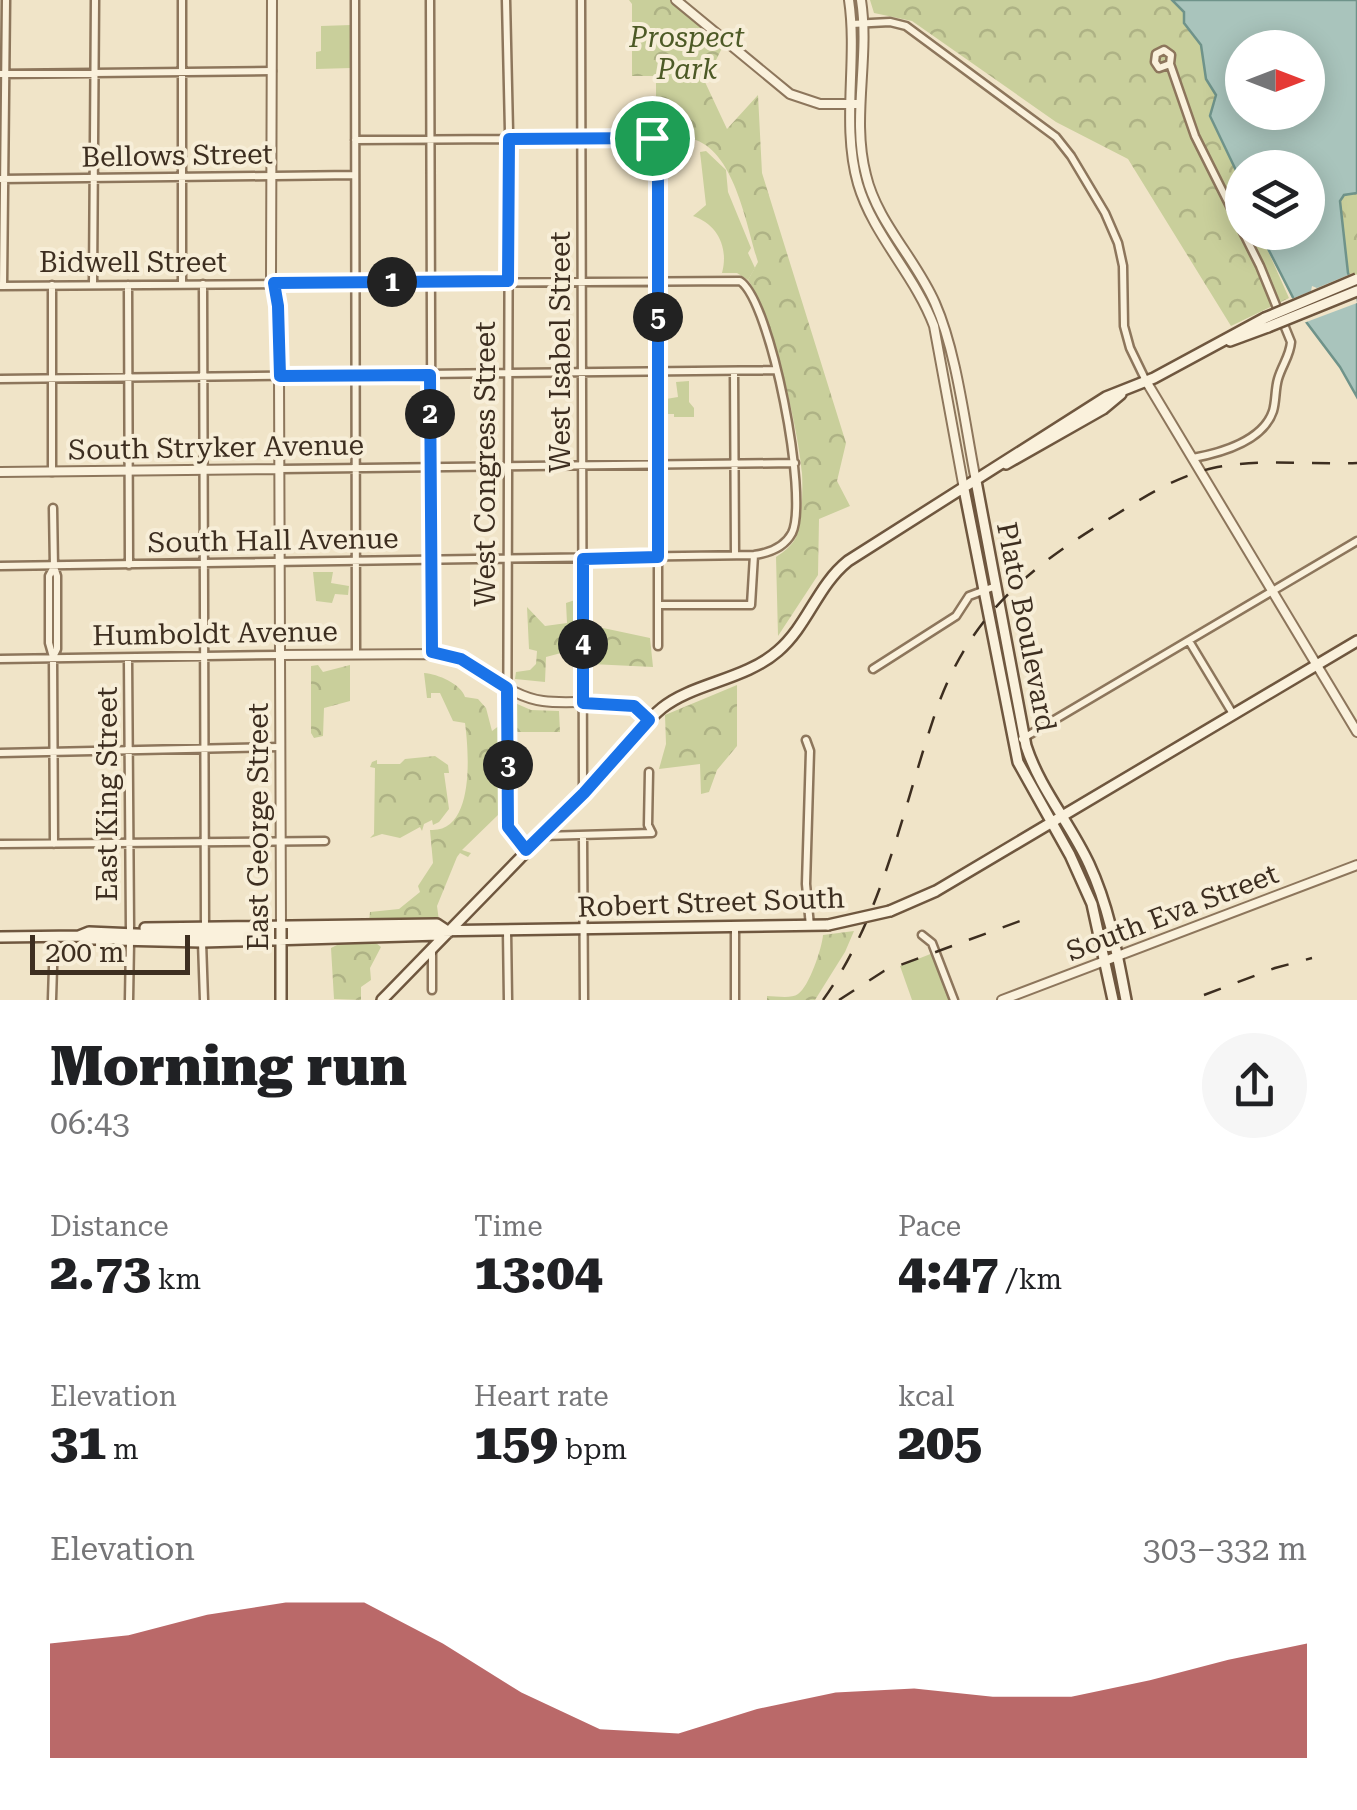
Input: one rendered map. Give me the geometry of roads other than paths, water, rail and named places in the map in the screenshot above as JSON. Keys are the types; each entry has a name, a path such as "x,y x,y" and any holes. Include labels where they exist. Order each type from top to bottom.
{"main road":[{"path":"382,1000 584,793 649,720 669,703 737,675 771,656 798,630 841,566 1106,397 1357,279"},
{"path":"1267,322 1357,290"},
{"name":"Plato Boulevard","path":"976,481 1024,738 1032,764 1085,856 1102,896 1126,1000"},
{"name":"Plato Boulevard","path":"964,489 1014,744 1025,778 1074,862 1092,904 1113,1000"},
{"name":"Robert Street South","path":"0,937 828,925 890,911 936,891 1357,640"},
{"path":"117,936 130,929 205,928 424,938 449,932"},
{"path":"117,936 130,942 202,942 281,934"},
{"name":"East George Street","path":"281,934 281,1000"}],"street":[{"path":"2,286 6,0"},
{"path":"93,285 96,0"},
{"path":"182,0 182,284"},
{"name":"East George Street","path":"272,0 271,276 278,306 280,376 281,934"},
{"path":"355,0 356,654"},
{"path":"430,0 432,652 461,659 507,688 539,701 634,706 649,720"},
{"name":"West Congress Street","path":"506,0 508,827 526,850"},
{"name":"West Isabel Street","path":"581,0 584,793"},
{"path":"676,0 790,94 820,104 856,104"},
{"path":"849,0 866,179 944,324 976,481"},
{"path":"861,0 864,24 853,161 861,193 934,326 964,489"},
{"path":"852,24 890,22 906,26 1056,137 1082,174 1115,235 1122,266 1124,326 1146,381 1357,732"},
{"path":"1170,64 1194,136 1272,293 1291,342 1265,427 1224,450 1192,458"},
{"path":"3,74 272,71"},
{"path":"658,138 658,646"},
{"path":"356,140 688,138"},
{"name":"Bellows Street","path":"2,179 356,176"},
{"name":"Bidwell Street","path":"2,286 735,280 746,284 760,310 775,370"},
{"path":"203,284 205,928"},
{"path":"52,285 52,472"},
{"path":"128,285 129,565"},
{"path":"0,379 775,370 795,462"},
{"path":"734,371 735,555"},
{"name":"South Stryker Avenue","path":"0,472 795,462"},
{"name":"South Hall Avenue","path":"0,566 754,555 776,549 791,534 795,518 795,462"},
{"path":"53,508 57,576 57,649 53,657 54,844"},
{"path":"1014,744 1357,541"},
{"path":"658,605 751,605 754,555"},
{"path":"873,669 956,616 969,596 996,586"},
{"path":"1189,641 1233,714"},
{"name":"Humboldt Avenue","path":"0,658 432,652"},
{"name":"East King Street","path":"128,658 130,929"},
{"path":"806,740 810,748 806,886 810,926"},
{"path":"0,753 280,747"},
{"path":"541,836 652,834 648,825 649,772"},
{"path":"583,836 584,1000"},
{"path":"0,844 325,841"},
{"name":"South Eva Street","path":"1002,1000 1357,866"},
{"path":"735,927 735,1000"},
{"path":"507,931 508,1000"},
{"path":"922,935 932,943 954,1000"},
{"path":"52,999 54,936"},
{"path":"129,1000 130,942"},
{"path":"202,942 204,1000"},
{"path":"432,949 432,990"}],"water":[{"path":"1172,0 1357,0 1357,193 1344,195 1340,201 1348,273 1357,294 1357,397 1304,319 1269,250 1325,250 1325,150 1226,150 1210,116 1216,95 1206,79 1201,45 1184,23 1184,12"}],"railway":[{"path":"823,1000 844,967 876,897 950,676 967,646 1007,595 1086,533 1187,476 1248,463 1357,463"},
{"path":"839,1000 884,971 1020,921"},
{"path":"1204,995 1312,958"}],"park label":[{"name":"Prospect Park","path":"687,53"}]}
